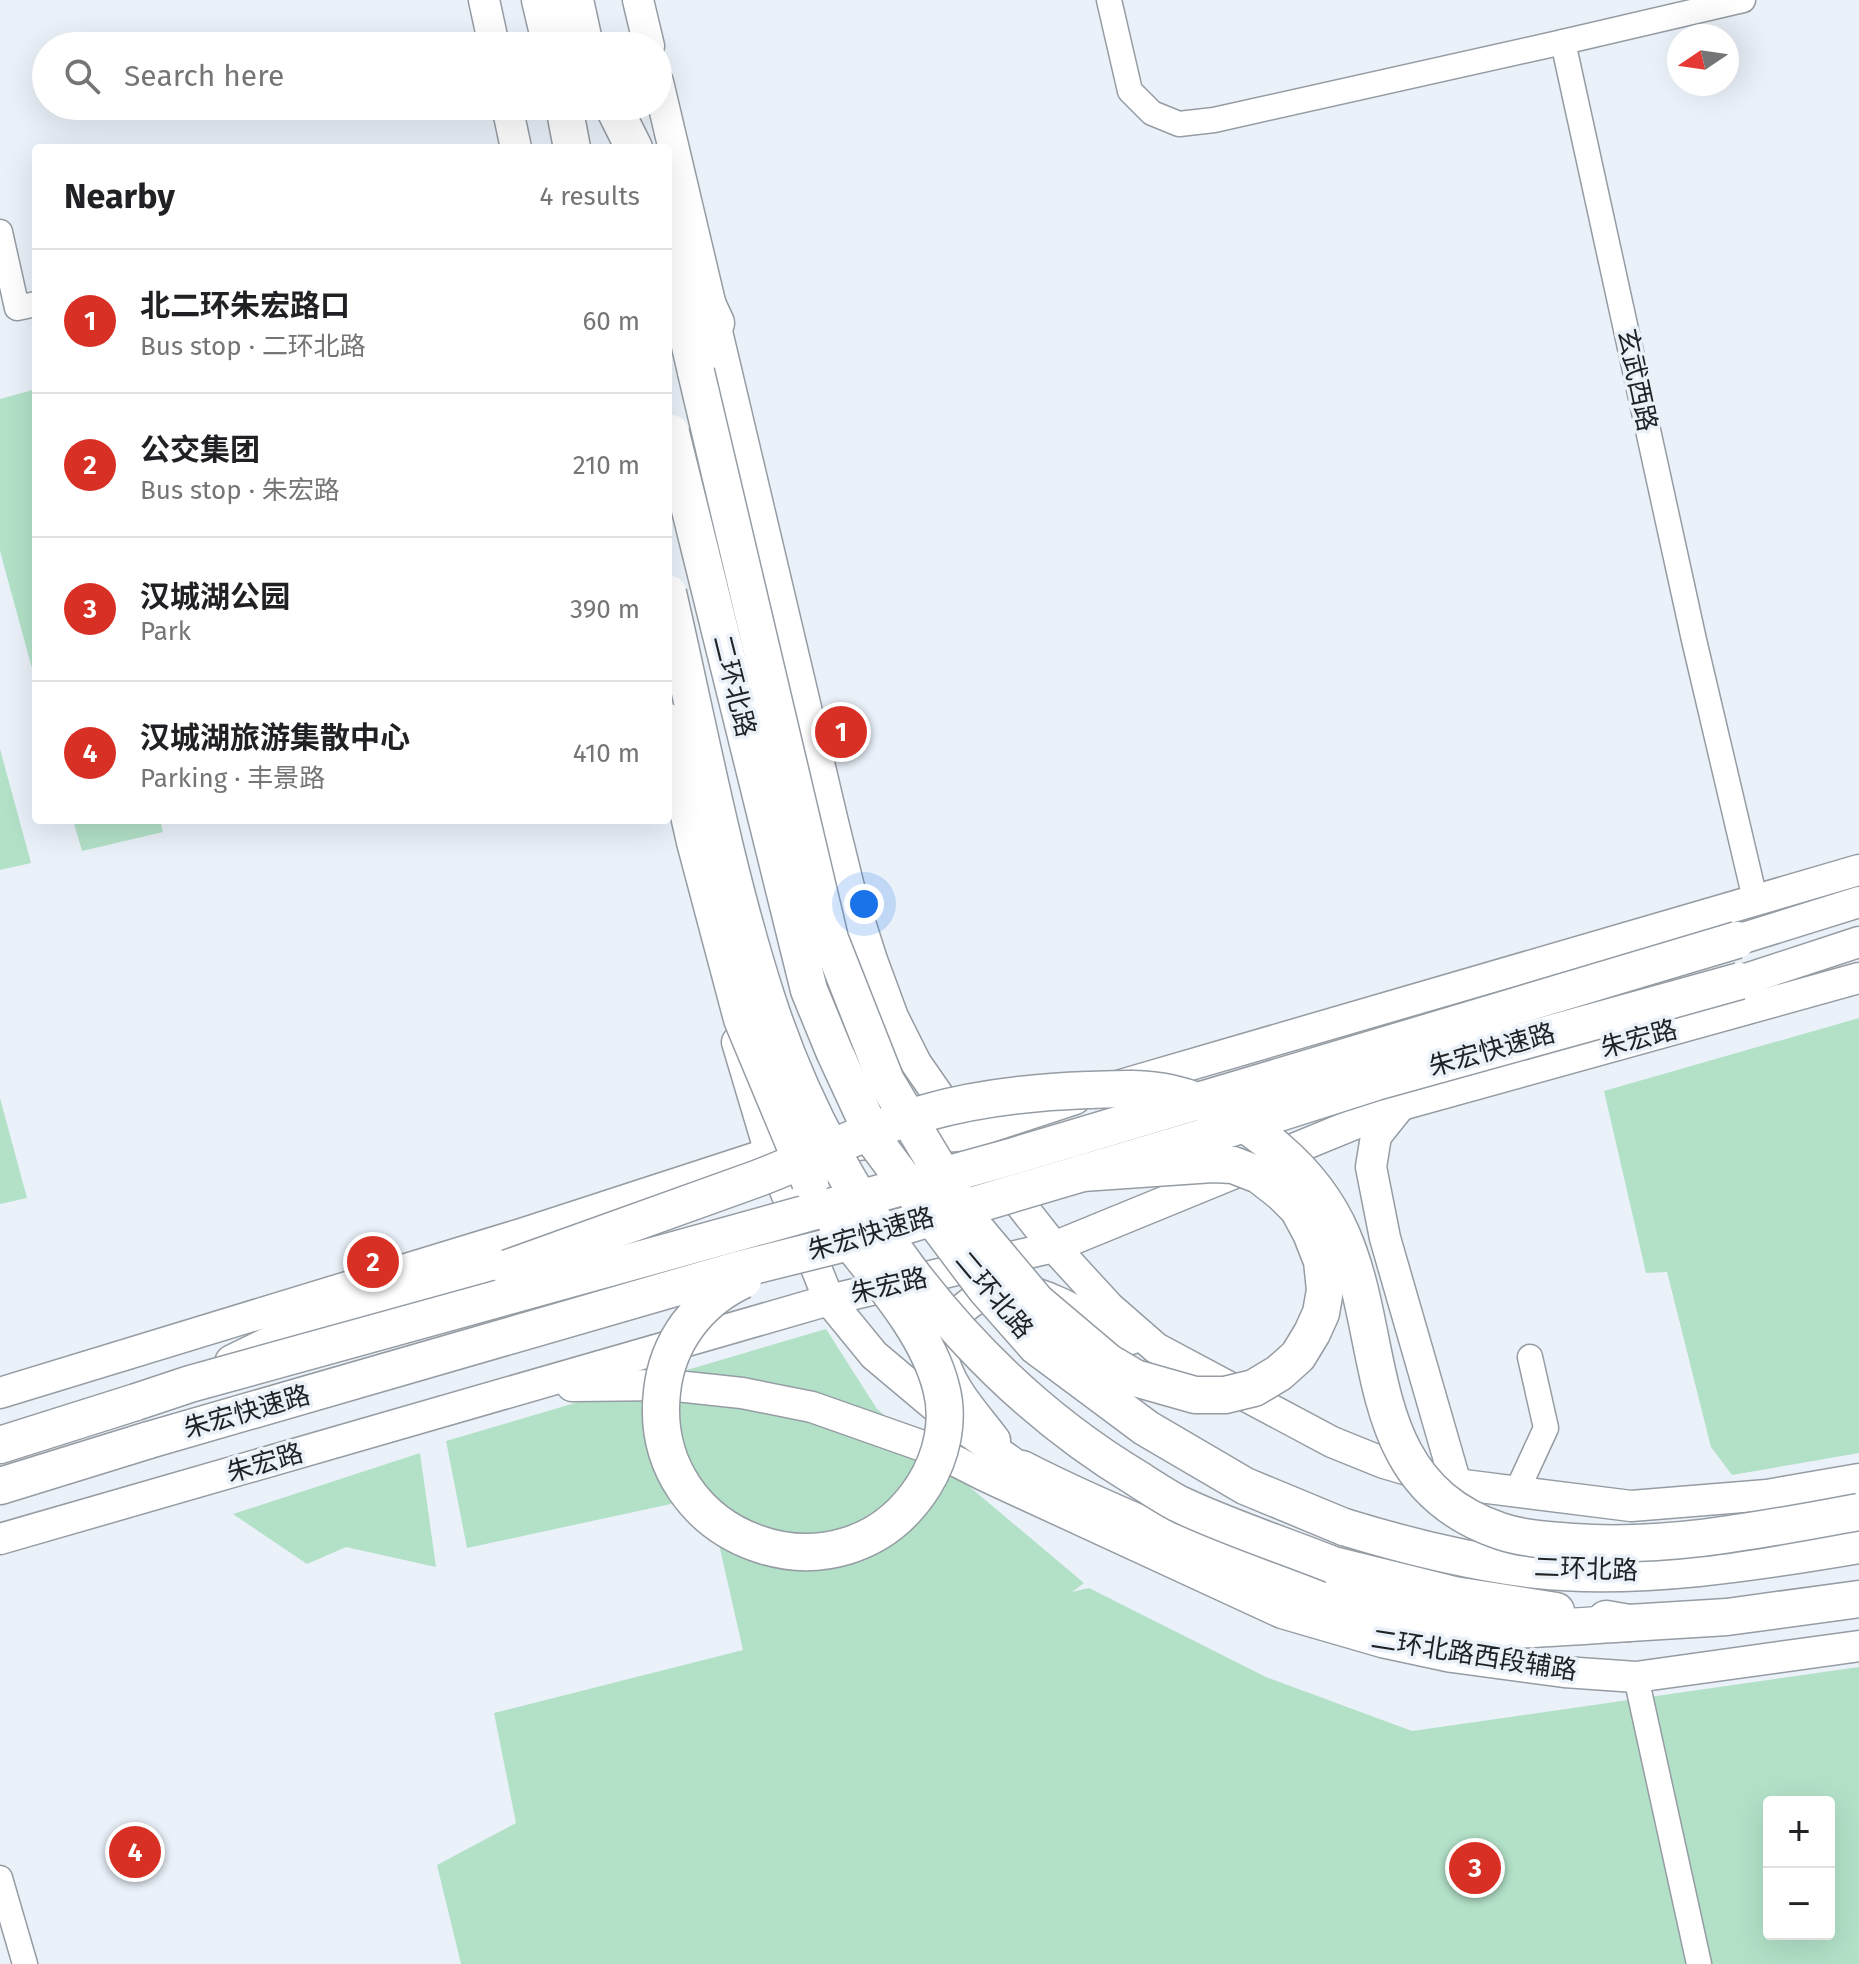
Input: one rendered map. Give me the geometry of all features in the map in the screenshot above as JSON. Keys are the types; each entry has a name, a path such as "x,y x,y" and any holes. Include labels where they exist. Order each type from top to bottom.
{"highway":[{"path":"533,0 546,32"},
{"path":"540,0 548,32"},
{"path":"575,0 582,32"},
{"path":"557,144 560,120"},
{"path":"565,120 571,144"},
{"path":"600,120 606,144"},
{"path":"620,120 632,144"},
{"path":"672,228 716,323"},
{"path":"672,267 830,939 886,1081 974,1227 1037,1302 1108,1362 1135,1378 1195,1395 1225,1395 1254,1388 1279,1373 1298,1356 1316,1323 1325,1290 1322,1261 1311,1233 1298,1209 1282,1193 1259,1175 1233,1165 1082,1173"},
{"name":"二环北路","path":"672,434 809,990 877,1144 985,1288 1036,1346 1146,1428 1245,1486 1344,1527 1441,1553 1536,1570 1652,1572 1859,1545"},
{"name":"二环北路","path":"672,610 745,927 767,999 793,1067 837,1158 887,1237 944,1316 979,1354 1067,1433 1181,1505 1333,1565 1454,1595 1629,1623 1727,1617 1859,1599"},
{"path":"672,739 718,935 742,1019 775,1103 806,1176 836,1223 909,1320 934,1363 946,1407 944,1431 932,1473 905,1509 889,1524 850,1545 801,1553 752,1543 709,1518 693,1500 673,1468 662,1432 660,1406 668,1358 695,1315 712,1298 732,1285 802,1254"},
{"name":"朱宏快速路","path":"0,1445 190,1384 1014,1156 1737,940"},
{"name":"朱宏快速路","path":"0,1486 149,1440 1082,1173 1376,1082 1740,981"},
{"path":"190,1384 278,1341 508,1268 802,1162 927,1112 1016,1096 1130,1089 1169,1093 1236,1118 1264,1137 1307,1176 1342,1235 1354,1269 1382,1400 1401,1446 1423,1482 1448,1506 1500,1531 1531,1539 1597,1544 1682,1542 1859,1512"},
{"path":"1022,1469 1136,1523 1322,1597 1383,1615 1472,1628 1521,1629 1629,1623"}],"main road":[{"path":"484,0 491,32"},
{"path":"638,0 646,32"},
{"path":"510,120 515,144"},
{"path":"667,120 850,891 893,1017 916,1063 966,1135 1054,1247 1109,1307 1156,1348"},
{"path":"672,804 726,1008 770,1153 829,1300 874,1355 984,1445 1022,1469"},
{"path":"0,1393 521,1234 770,1153 966,1135 1154,1074 1859,870"},
{"path":"1737,940 1859,902"},
{"path":"1740,981 1859,942"},
{"name":"朱宏路","path":"0,1539 829,1300 1054,1247 1401,1105 1859,978"},
{"path":"1401,1105 1376,1136 1371,1167 1385,1238 1456,1484"},
{"path":"1136,1523 1069,1515 1022,1469 971,1408 953,1382 944,1360 946,1339 957,1313 968,1303 1000,1291 1019,1290 1046,1298 1109,1330 1156,1348 1332,1442 1384,1463 1456,1484 1631,1506 1767,1495 1859,1479"},
{"name":"二环北路西段辅路","path":"524,1388 667,1385 742,1393 812,1407 934,1450 1282,1613 1331,1629 1424,1651 1508,1666 1636,1677 1859,1646"}],"street":[{"path":"1109,0 1130,91 1152,113 1179,124 1214,120 1743,0"},
{"name":"玄武西路","path":"1563,42 1694,640 1755,899"},
{"path":"0,232 17,308 32,305"},
{"path":"1516,1493 1546,1428 1530,1357"},
{"path":"1636,1677 1699,1964"},
{"path":"0,1878 25,1964"}],"green space":[{"path":"32,390 32,668 0,551 0,399"},
{"path":"0,749 31,863 0,870"},
{"path":"74,824 161,824 163,832 82,851"},
{"path":"1859,1018 1859,1453 1732,1475 1711,1447 1667,1272 1646,1273 1604,1091"},
{"path":"0,1098 27,1198 0,1204"},
{"path":"826,1329 877,1409 1084,1583 1072,1592 1089,1588 1266,1677 1412,1731 1859,1667 1859,1964 461,1964 437,1865 516,1823 494,1713 743,1650 708,1496 467,1548 446,1441"},
{"path":"420,1453 436,1567 346,1547 307,1564 233,1514"}],"place":[{"name":"北二环朱宏路口","path":"841,732"},
{"name":"公交集团","path":"373,1262"},
{"name":"汉城湖旅游集散中心","path":"135,1852"},
{"name":"汉城湖公园","path":"1475,1868"}]}
